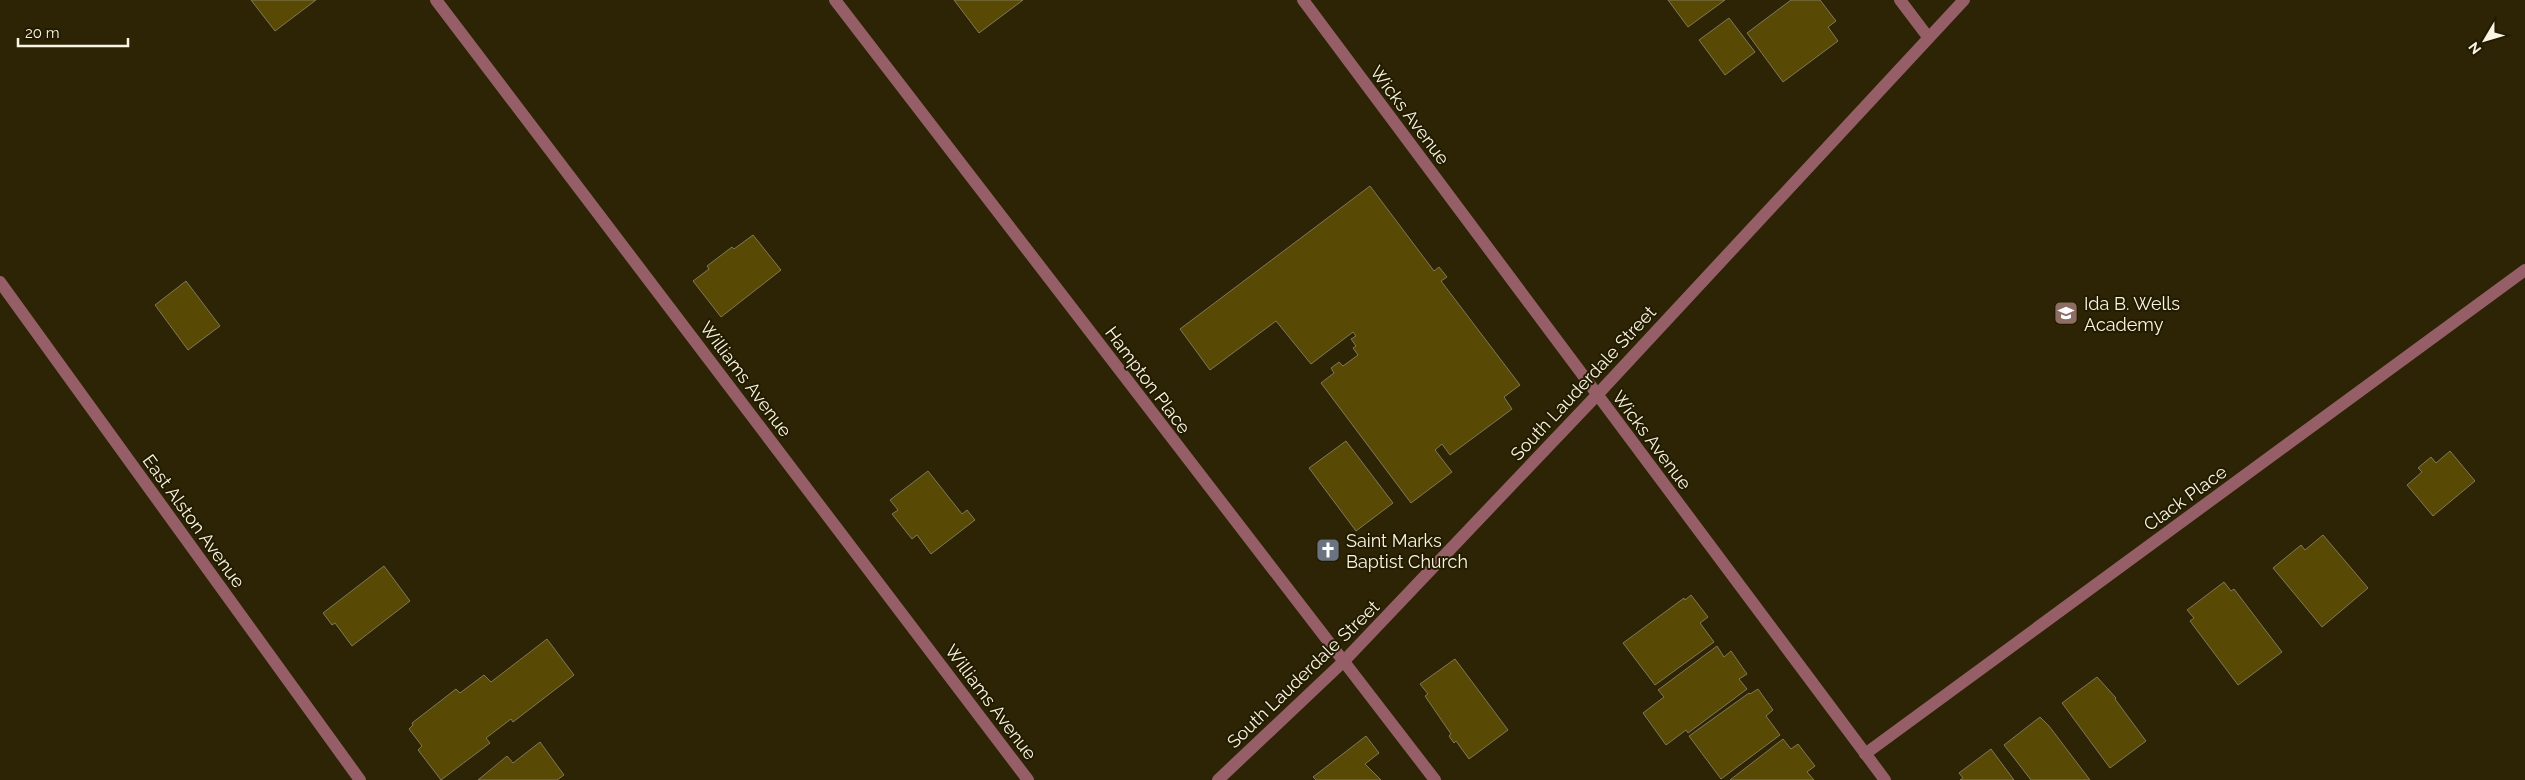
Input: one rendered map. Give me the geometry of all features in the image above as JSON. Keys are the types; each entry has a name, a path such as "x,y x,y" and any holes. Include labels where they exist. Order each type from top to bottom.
{"street":[{"name":"Williams Avenue","path":"436,0 1028,780"},
{"name":"Hampton Place","path":"835,0 1435,780"},
{"name":"Wicks Avenue","path":"1303,0 1885,780"},
{"path":"1900,0 1928,37"},
{"name":"South Lauderdale Street","path":"1218,780 1343,662 1596,395 1964,0"},
{"name":"Clack Place","path":"1865,754 2525,270"},
{"name":"East Alston Avenue","path":"0,282 360,780"}],"building":[{"path":"251,0 316,0 275,31"},
{"path":"954,0 1023,0 979,33"},
{"path":"1668,0 1725,0 1688,27"},
{"path":"1791,0 1820,0 1836,21 1828,27 1838,41 1783,82 1747,33"},
{"path":"1729,18 1755,52 1725,75 1699,40"},
{"path":"1370,186 1434,271 1439,267 1447,277 1441,281 1520,385 1504,397 1512,409 1450,455 1442,444 1435,450 1452,472 1411,503 1321,383 1334,373 1331,368 1339,362 1343,366 1358,355 1353,348 1356,346 1351,339 1356,336 1353,332 1311,364 1276,321 1210,370 1180,329"},
{"path":"753,235 781,270 721,317 693,281 709,269 707,266 732,247 734,249"},
{"path":"186,281 220,326 188,350 155,305"},
{"path":"1346,441 1393,503 1356,531 1309,468"},
{"path":"2450,451 2475,481 2433,516 2407,485 2422,472 2418,468 2431,457 2436,463"},
{"path":"928,471 962,514 967,510 975,520 931,554 917,535 912,539 892,514 898,510 890,500"},
{"path":"2323,535 2368,588 2322,627 2273,568 2301,545 2305,550"},
{"path":"384,566 410,601 352,646 335,623 332,625 323,613"},
{"path":"2224,582 2231,591 2234,589 2282,652 2238,685 2190,621 2194,618 2187,610"},
{"path":"1691,595 1708,617 1700,623 1714,642 1655,685 1623,643 1684,598 1685,600"},
{"path":"547,639 574,675 513,722 511,719 486,738 490,743 441,780 418,750 422,746 409,729 413,725 412,723 456,689 460,693 484,675 491,682"},
{"path":"1717,646 1724,657 1731,651 1747,674 1739,679 1747,689 1688,733 1686,730 1666,745 1643,713 1664,697 1658,690"},
{"path":"1455,659 1508,730 1469,759 1456,741 1454,743 1449,736 1451,734 1425,696 1428,694 1420,684"},
{"path":"2097,677 2116,698 2146,741 2110,768 2062,703"},
{"path":"1758,689 1773,710 1766,716 1780,735 1721,779 1689,736 1749,693"},
{"path":"2040,717 2090,780 2031,780 2004,745"},
{"path":"1366,736 1379,753 1365,764 1381,780 1316,780 1313,777"},
{"path":"1783,739 1791,749 1798,744 1815,766 1807,772 1814,780 1730,780"},
{"path":"540,742 564,775 557,780 478,780 507,756 513,763"},
{"path":"1991,749 2014,780 1960,780 1963,778 1959,773"}],"place":[{"name":"Ida B. Wells Academy","path":"2066,313"},
{"name":"Saint Marks Baptist Church","path":"1328,550"}]}
